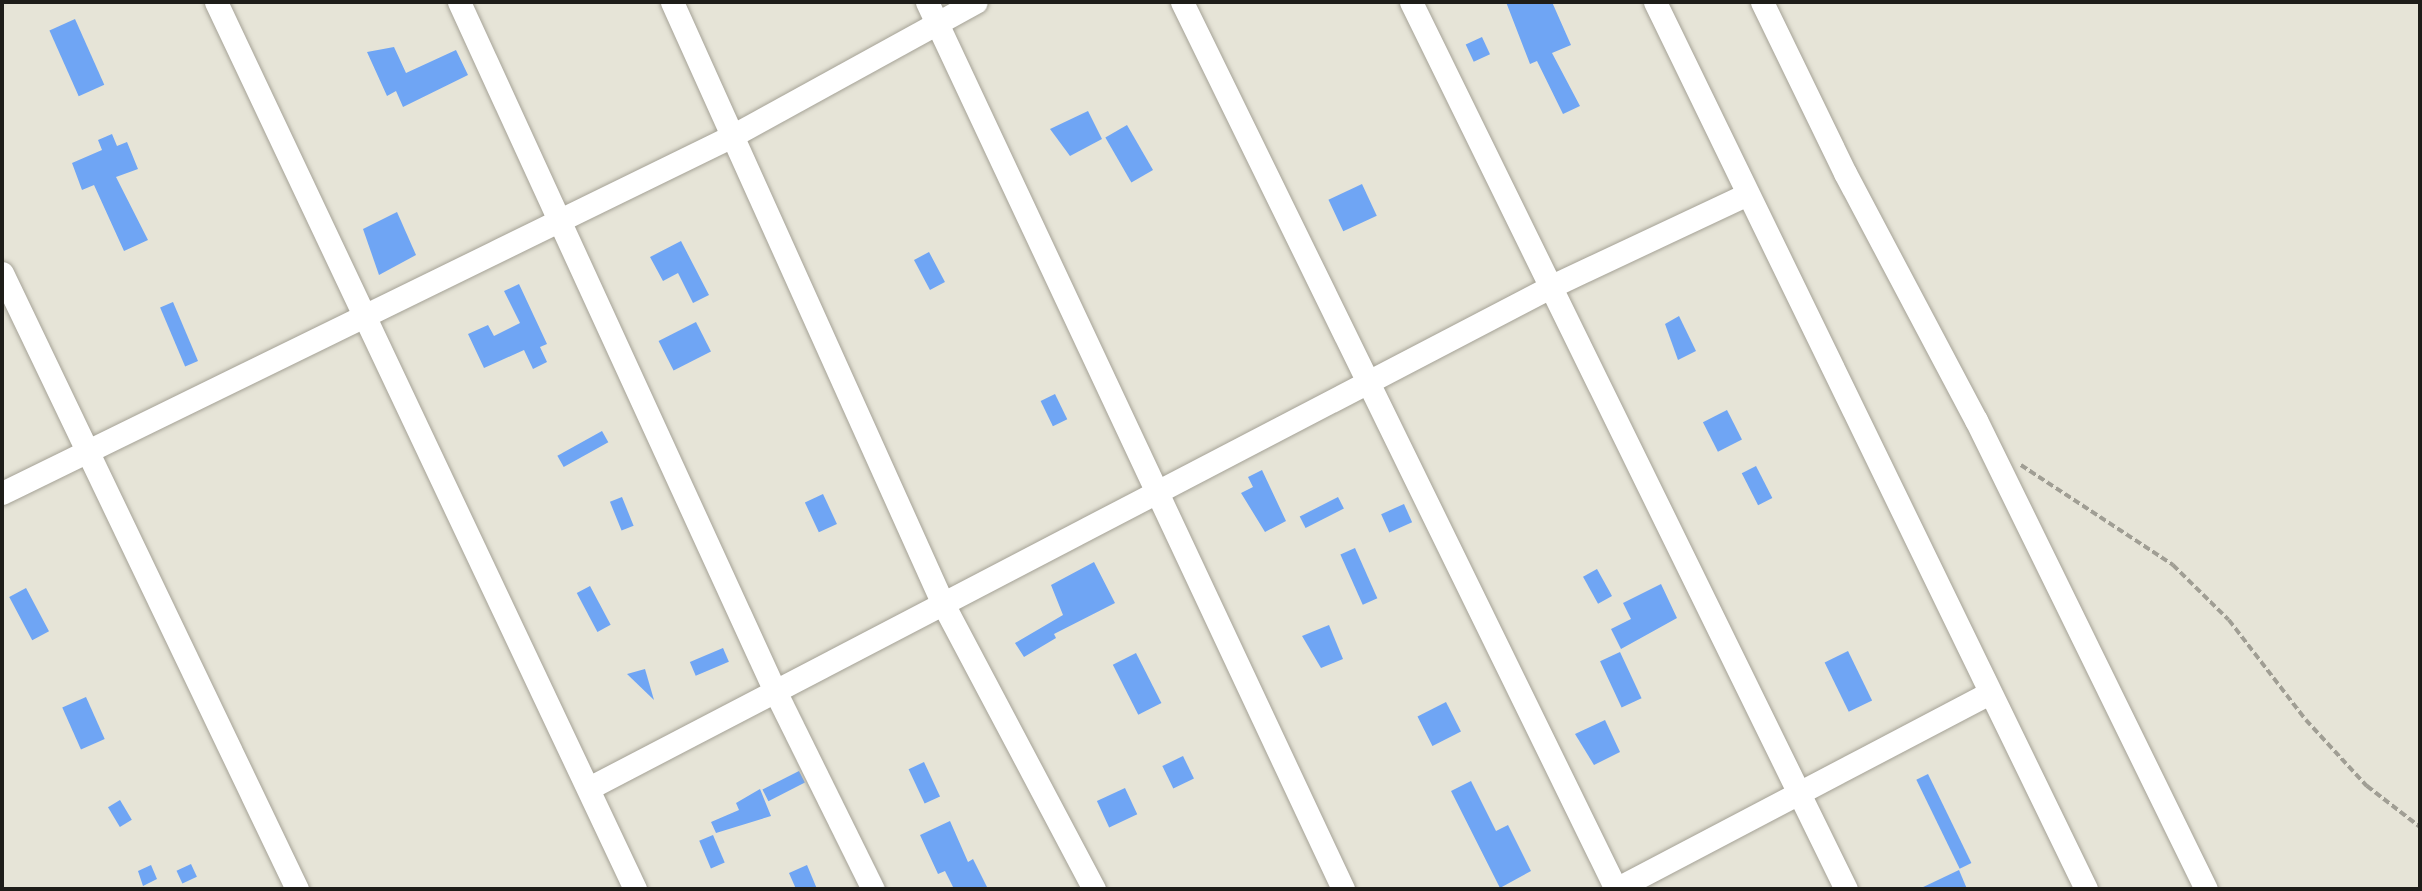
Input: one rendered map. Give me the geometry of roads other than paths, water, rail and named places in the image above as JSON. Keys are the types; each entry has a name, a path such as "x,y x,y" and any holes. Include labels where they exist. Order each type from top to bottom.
{"street":[{"path":"216,2 635,889"},
{"path":"459,2 774,689 873,889"},
{"path":"672,2 943,602 1094,889"},
{"path":"927,2 1343,889"},
{"path":"2,493 732,136 976,2"},
{"path":"1182,2 1366,383 1616,889 1988,694"},
{"path":"1411,2 1554,285 1846,889"},
{"path":"1655,2 1988,694 2086,889"},
{"path":"1762,2 1845,173 1987,442 2206,889"},
{"path":"589,788 774,689 1554,285 1747,194"},
{"path":"2,273 298,889"}]}
